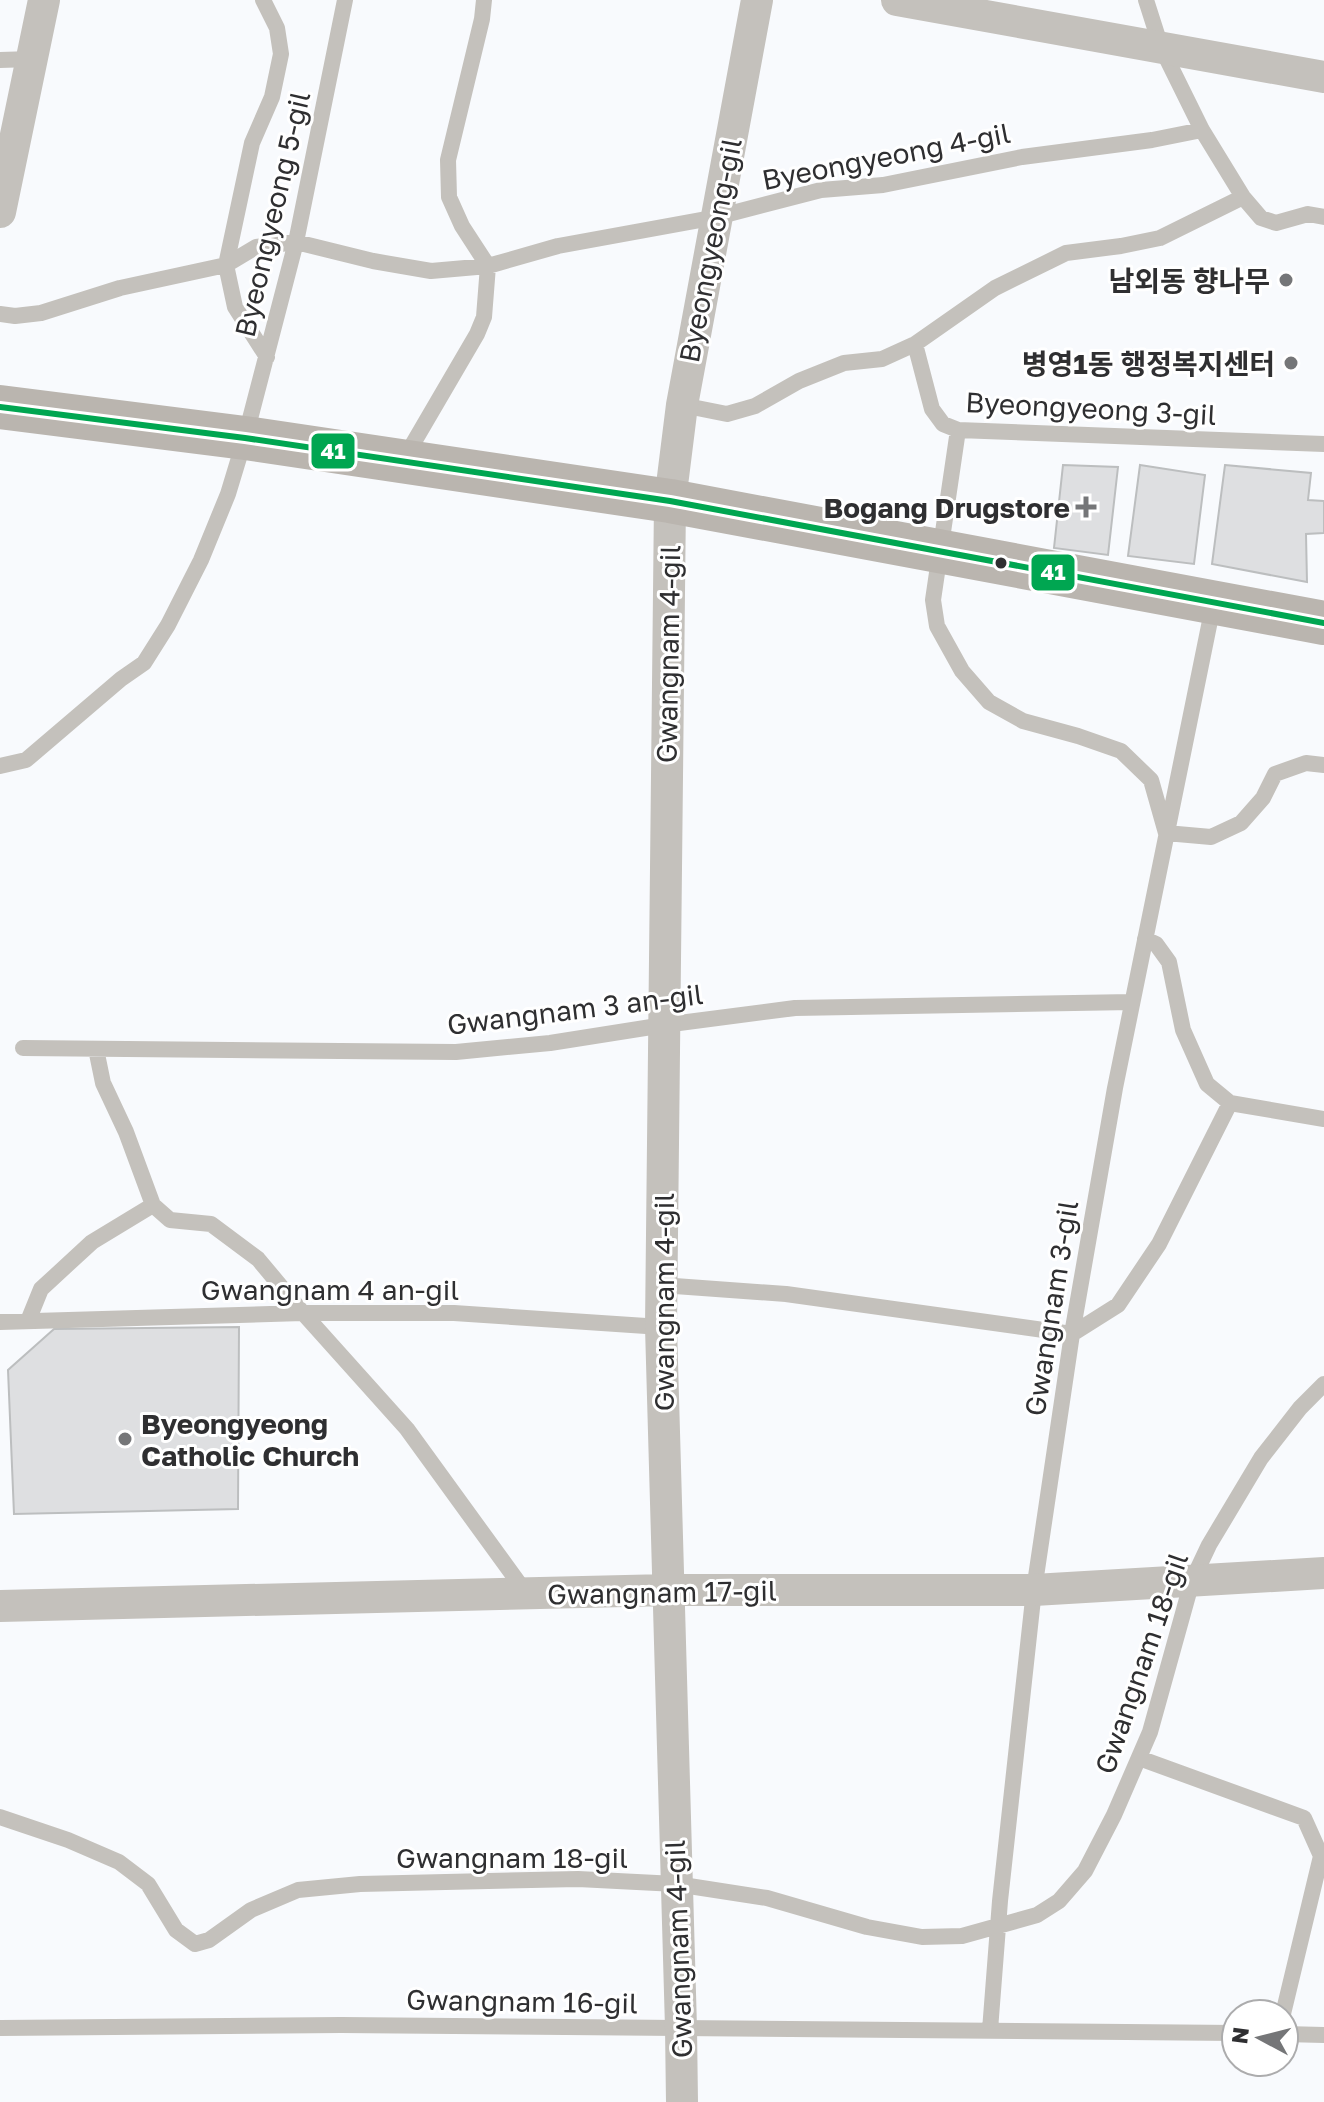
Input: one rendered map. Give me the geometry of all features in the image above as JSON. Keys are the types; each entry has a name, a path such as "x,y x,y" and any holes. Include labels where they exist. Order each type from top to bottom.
{"street":[{"path":"0,212 44,0"},
{"name":"Byeongyeong-gil","path":"670,501 682,405 757,0"},
{"path":"897,0 1324,77"},
{"path":"0,407 245,438 670,501 1324,623"},
{"name":"Gwangnam 4-gil","path":"670,501 661,1327 682,2102"},
{"name":"Gwangnam 17-gil","path":"0,1606 668,1590 1034,1590 1324,1573"}],"lane":[{"path":"263,0 277,28 281,54 272,97 252,143 226,265 235,307 267,357"},
{"name":"Byeongyeong 5-gil","path":"0,766 26,760 144,663 168,625 201,560 228,494 267,357 296,242 345,0"},
{"path":"404,461 484,317 488,266 462,226 449,197 448,160 484,0"},
{"path":"1146,0 1161,47 1202,130 1243,197 1261,218 1276,223 1308,214 1324,217"},
{"path":"0,60 32,59"},
{"name":"Byeongyeong 4-gil","path":"0,314 41,313 120,288 226,265 256,247 296,242 373,261 431,271 488,266 558,246 717,217 821,190 883,185 1022,157 1152,140 1202,130"},
{"path":"682,405 727,414 755,406 799,381 844,363 882,359 915,344 995,288 1066,253 1160,238 1243,197"},
{"name":"Byeongyeong 3-gil","path":"915,344 932,409 943,424 958,430 1324,444"},
{"path":"958,430 933,600 937,626 962,671 989,702 1023,721 1121,751 1151,780 1166,833 1211,837 1241,823 1263,798 1275,774 1306,763 1324,765"},
{"name":"Gwangnam 3-gil","path":"990,2030 1034,1590 1072,1334 1115,1088 1213,602"},
{"path":"1145,939 1156,944 1169,962 1183,1030 1207,1084 1230,1103 1324,1119"},
{"name":"Gwangnam 3 an-gil","path":"23,1048 456,1052 550,1043 795,1008 1132,1002"},
{"path":"96,1049 103,1083 126,1132 153,1205 170,1220 211,1224 258,1259 407,1429 526,1593"},
{"path":"661,1285 786,1294 1072,1334 1118,1305 1159,1244 1230,1103"},
{"path":"28,1321 41,1289 92,1242 153,1205"},
{"name":"Gwangnam 4 an-gil","path":"0,1322 303,1313 454,1313 661,1327"},
{"name":"Gwangnam 18-gil","path":"0,1817 68,1840 119,1862 148,1884 176,1930 195,1944 209,1940 251,1910 298,1890 360,1884 578,1879 676,1884 767,1898 867,1927 922,1937 962,1936 1037,1915 1059,1901 1085,1871 1114,1815 1150,1732 1192,1581 1209,1545 1261,1458 1300,1408 1324,1384"},
{"path":"1139,1758 1304,1818 1321,1856 1287,1998"},
{"name":"Gwangnam 16-gil","path":"0,2028 341,2025 1220,2033"},
{"path":"1300,2034 1324,2035"}],"building":[{"name":"Bogang Drugstore","path":"1063,465 1118,467 1108,555 1054,548"},
{"path":"1140,465 1205,475 1194,564 1128,556"},
{"path":"1225,465 1311,473 1308,500 1324,501 1324,533 1306,534 1307,582 1212,564"},
{"name":"Byeongyeong Catholic Church","path":"239,1327 238,1509 14,1514 8,1370 54,1329"}],"transit line":[{"name":"41","path":"0,407 245,438 670,501 1324,623"}],"place":[{"name":"남외동 향나무","path":"1286,280"},
{"name":"병영1동 행정복지센터","path":"1291,363"},
{"name":"Bogang Drugstore","path":"1086,507"},
{"name":"Byeongyeong Catholic Church","path":"125,1439"}]}
